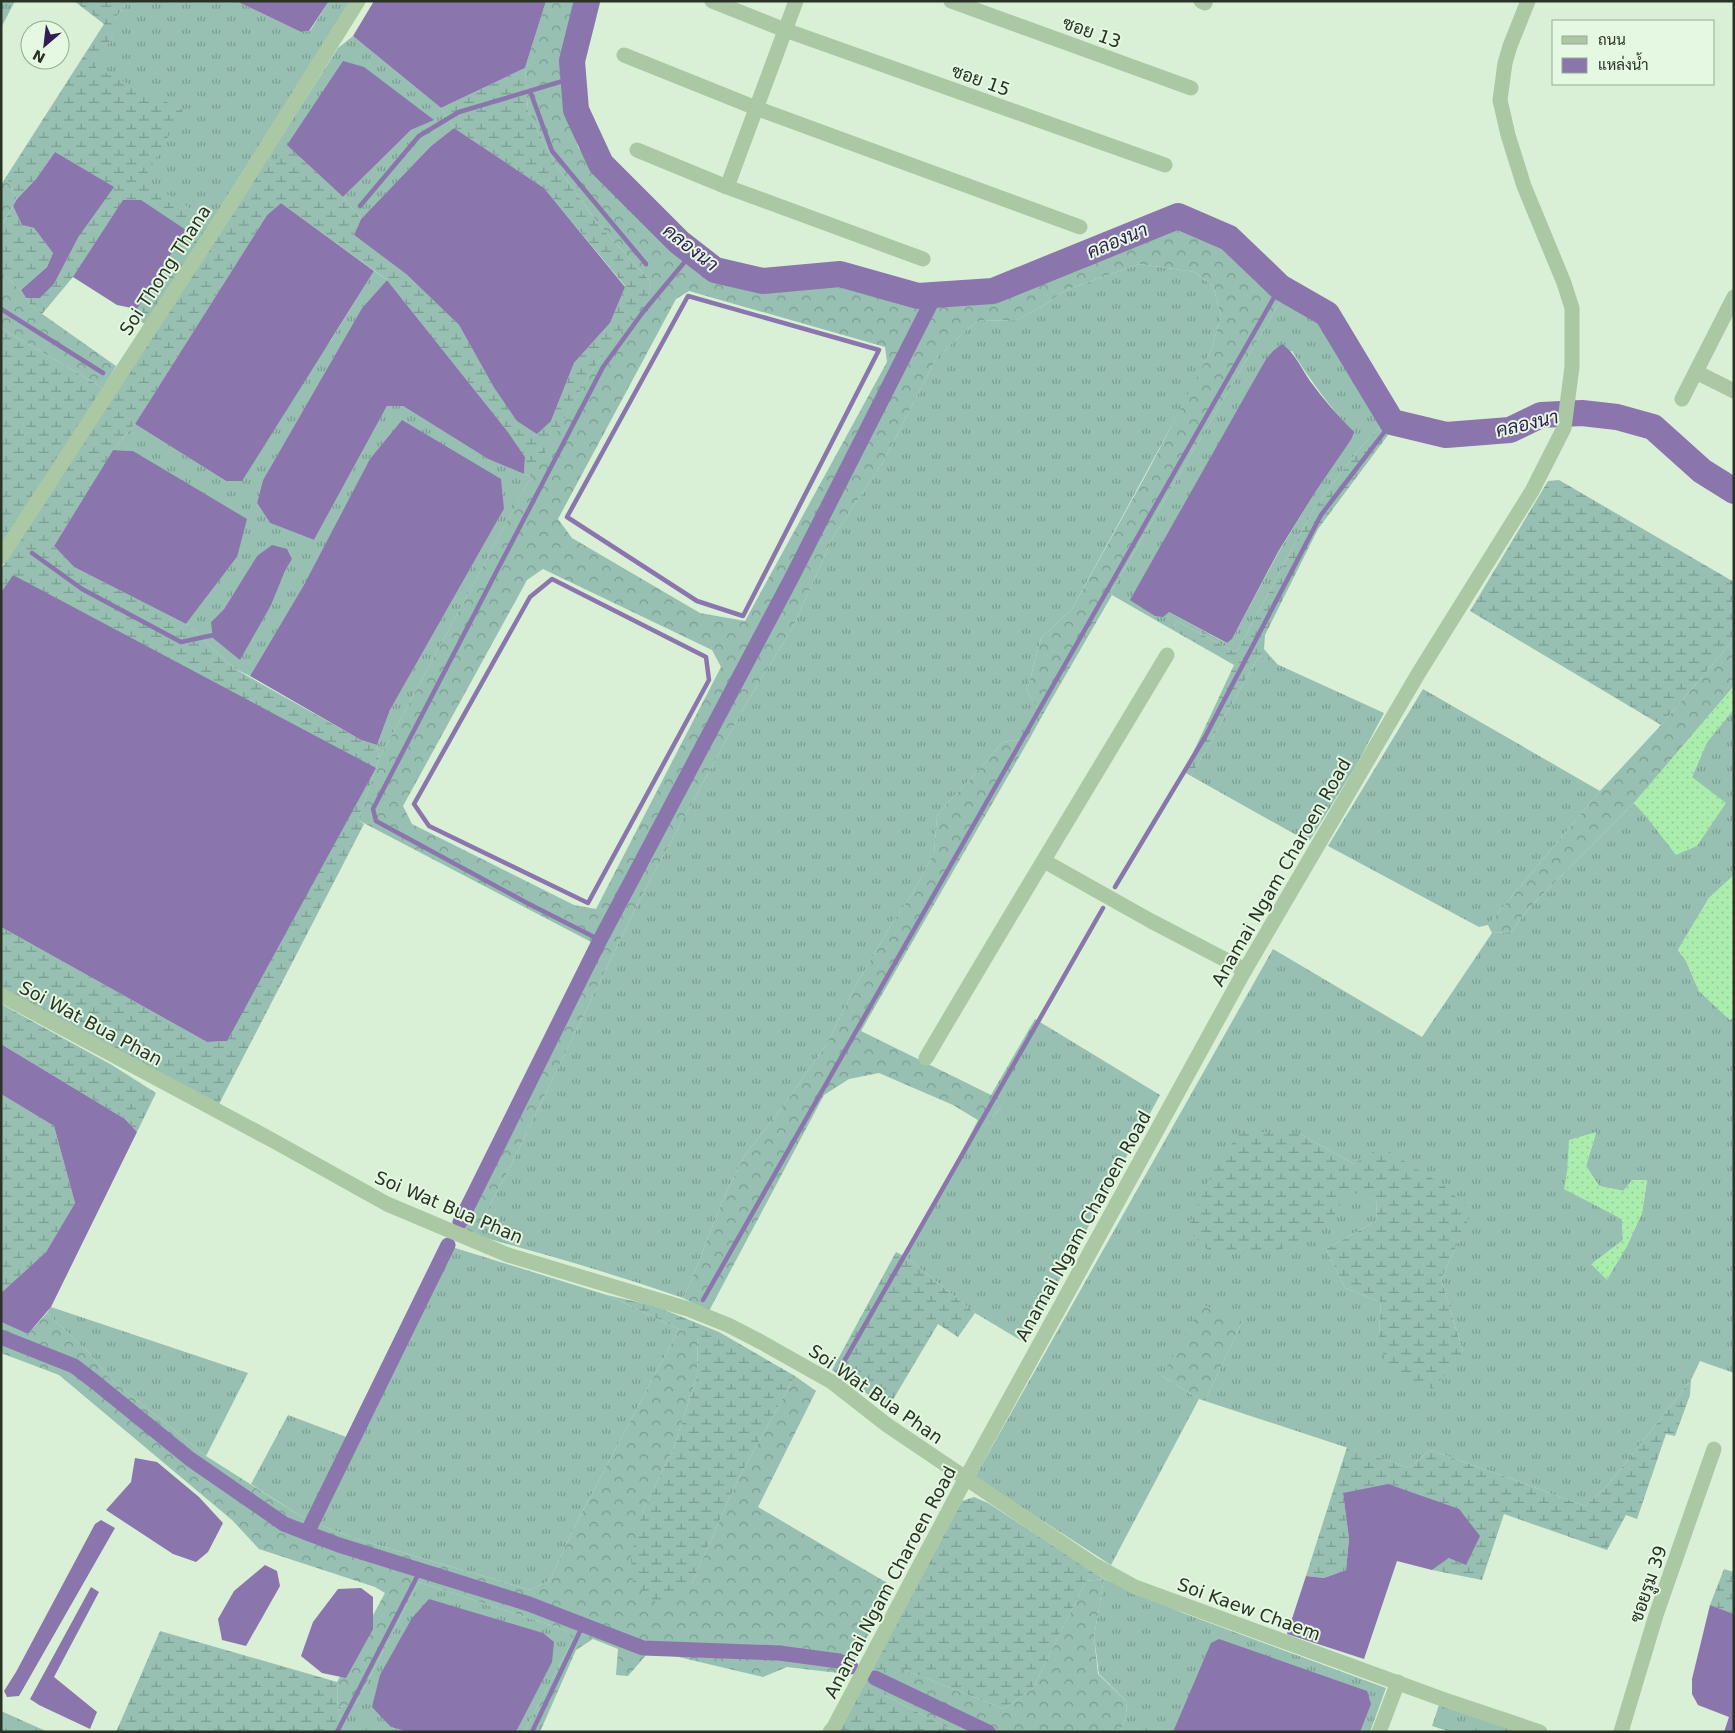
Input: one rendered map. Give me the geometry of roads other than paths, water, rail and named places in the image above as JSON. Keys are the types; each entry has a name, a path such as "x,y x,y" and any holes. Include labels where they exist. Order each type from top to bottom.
{"street":[{"name":"Soi Thong Thana","path":"1,557 231,204 358,1"},
{"name":"ซอย 15","path":"712,1 785,30 1165,165"},
{"path":"727,187 796,1"},
{"name":"ซอย 13","path":"952,1 1191,88"},
{"name":"Anamai Ngam Charoen Road","path":"830,1732 966,1478 1245,970 1418,674 1532,491 1564,428 1573,339 1572,308 1564,283 1524,186 1502,116 1500,100 1508,54 1528,1"},
{"path":"624,55 756,108 1080,227"},
{"path":"637,150 727,187 923,259"},
{"path":"1682,399 1734,296"},
{"path":"1696,372 1734,391"},
{"path":"926,1058 1017,902 1044,861 1167,654"},
{"path":"1044,861 1054,869 1245,970"},
{"name":"Soi Wat Bua Phan","path":"1,995 387,1204 478,1244 508,1255 688,1309 728,1325 832,1382 887,1425 966,1478"},
{"name":"ซอยรูม 39","path":"1621,1732 1656,1615 1714,1449"},
{"name":"Soi Kaew Chaem","path":"966,1478 1093,1564 1135,1587 1540,1732"},
{"path":"1379,1732 1398,1682"}],"water":[{"path":"236,1 329,1 309,31 301,32"},
{"path":"374,1 546,1 525,68 441,108 353,36"},
{"path":"343,61 364,67 434,120 411,130 343,197 287,145"},
{"path":"454,128 544,188 625,287 610,323 574,363 551,421 537,434 517,421 493,386 459,325 406,274 354,235 361,219 431,146"},
{"path":"55,152 114,187 79,236 54,284 40,298 26,298 21,290 47,267 53,253 34,228 22,225 13,206 36,179"},
{"path":"123,200 141,200 186,230 137,309 117,305 73,277"},
{"path":"281,203 374,271 242,481 226,481 135,424 267,215"},
{"path":"387,280 508,432 525,457 524,474 488,459 403,406 387,406 314,540 270,523 257,503 263,480 362,308"},
{"path":"1282,344 1295,357 1325,401 1354,432 1351,440 1278,552 1232,639 1227,643 1169,612 1163,617 1155,616 1130,600 1266,359"},
{"path":"402,420 501,479 504,509 390,710 377,745 361,740 250,676 305,583 370,459"},
{"path":"113,450 133,451 247,519 237,557 186,624 74,567 54,546"},
{"path":"272,545 287,549 292,559 271,605 240,660 213,638 211,622 224,609 257,556"},
{"path":"13,575 376,768 227,1041 207,1042 1,927 1,592"},
{"path":"1,1044 125,1119 137,1132 51,1307 28,1334 1,1322 1,1293 46,1252 75,1203 54,1126 1,1094"},
{"path":"135,1458 157,1462 199,1497 223,1523 208,1552 196,1562 173,1554 106,1510 131,1482"},
{"path":"1388,1484 1459,1509 1480,1536 1466,1565 1449,1558 1432,1570 1397,1561 1364,1659 1287,1634 1306,1576 1324,1578 1346,1570 1349,1539 1343,1493"},
{"path":"101,1520 115,1528 19,1696 7,1697 4,1691 95,1524"},
{"path":"265,1565 277,1571 280,1586 246,1646 222,1640 218,1619 234,1591"},
{"path":"91,1587 99,1592 54,1677 97,1712 90,1729 30,1699"},
{"path":"361,1588 373,1597 373,1629 346,1678 322,1673 301,1656 313,1622 338,1589"},
{"path":"429,1599 543,1633 554,1642 552,1662 516,1732 408,1732 391,1727 372,1707 380,1675 412,1618"},
{"path":"1710,1605 1734,1614 1734,1732 1724,1732 1729,1717 1698,1705 1692,1694 1692,1679"},
{"path":"1219,1639 1367,1691 1371,1704 1360,1732 1173,1732 1211,1643"}],"waterway":[{"name":"คลองนา","path":"587,1 572,61 576,110 601,164 679,242 715,270 763,281 840,274 918,296 993,291 1178,216 1229,238 1280,287 1327,314 1392,422 1446,435 1510,430 1541,415 1582,413 1617,417 1653,427 1702,471 1734,491"},
{"path":"360,206 419,136 459,112 573,78"},
{"path":"530,91 552,151 646,264"},
{"path":"600,940 527,903 376,821 373,809 603,367 643,312 693,252"},
{"path":"703,1300 1280,287"},
{"path":"460,1222 600,940 791,579 935,295"},
{"path":"688,296 879,350 743,616 697,601 567,517 688,296"},
{"path":"1,309 103,373"},
{"path":"1115,887 1205,737 1321,515 1392,422"},
{"path":"32,553 82,589 181,642 218,634"},
{"path":"552,579 706,657 709,680 588,903 429,826 414,804 530,597 552,579"},
{"path":"838,1372 1103,908"},
{"path":"307,1533 448,1245"},
{"path":"1,1337 74,1366 190,1459 284,1524 307,1533 339,1545 529,1604 643,1648 779,1653 839,1661 851,1667"},
{"path":"337,1732 420,1571"},
{"path":"532,1732 583,1625"},
{"path":"875,1678 988,1732"}]}
